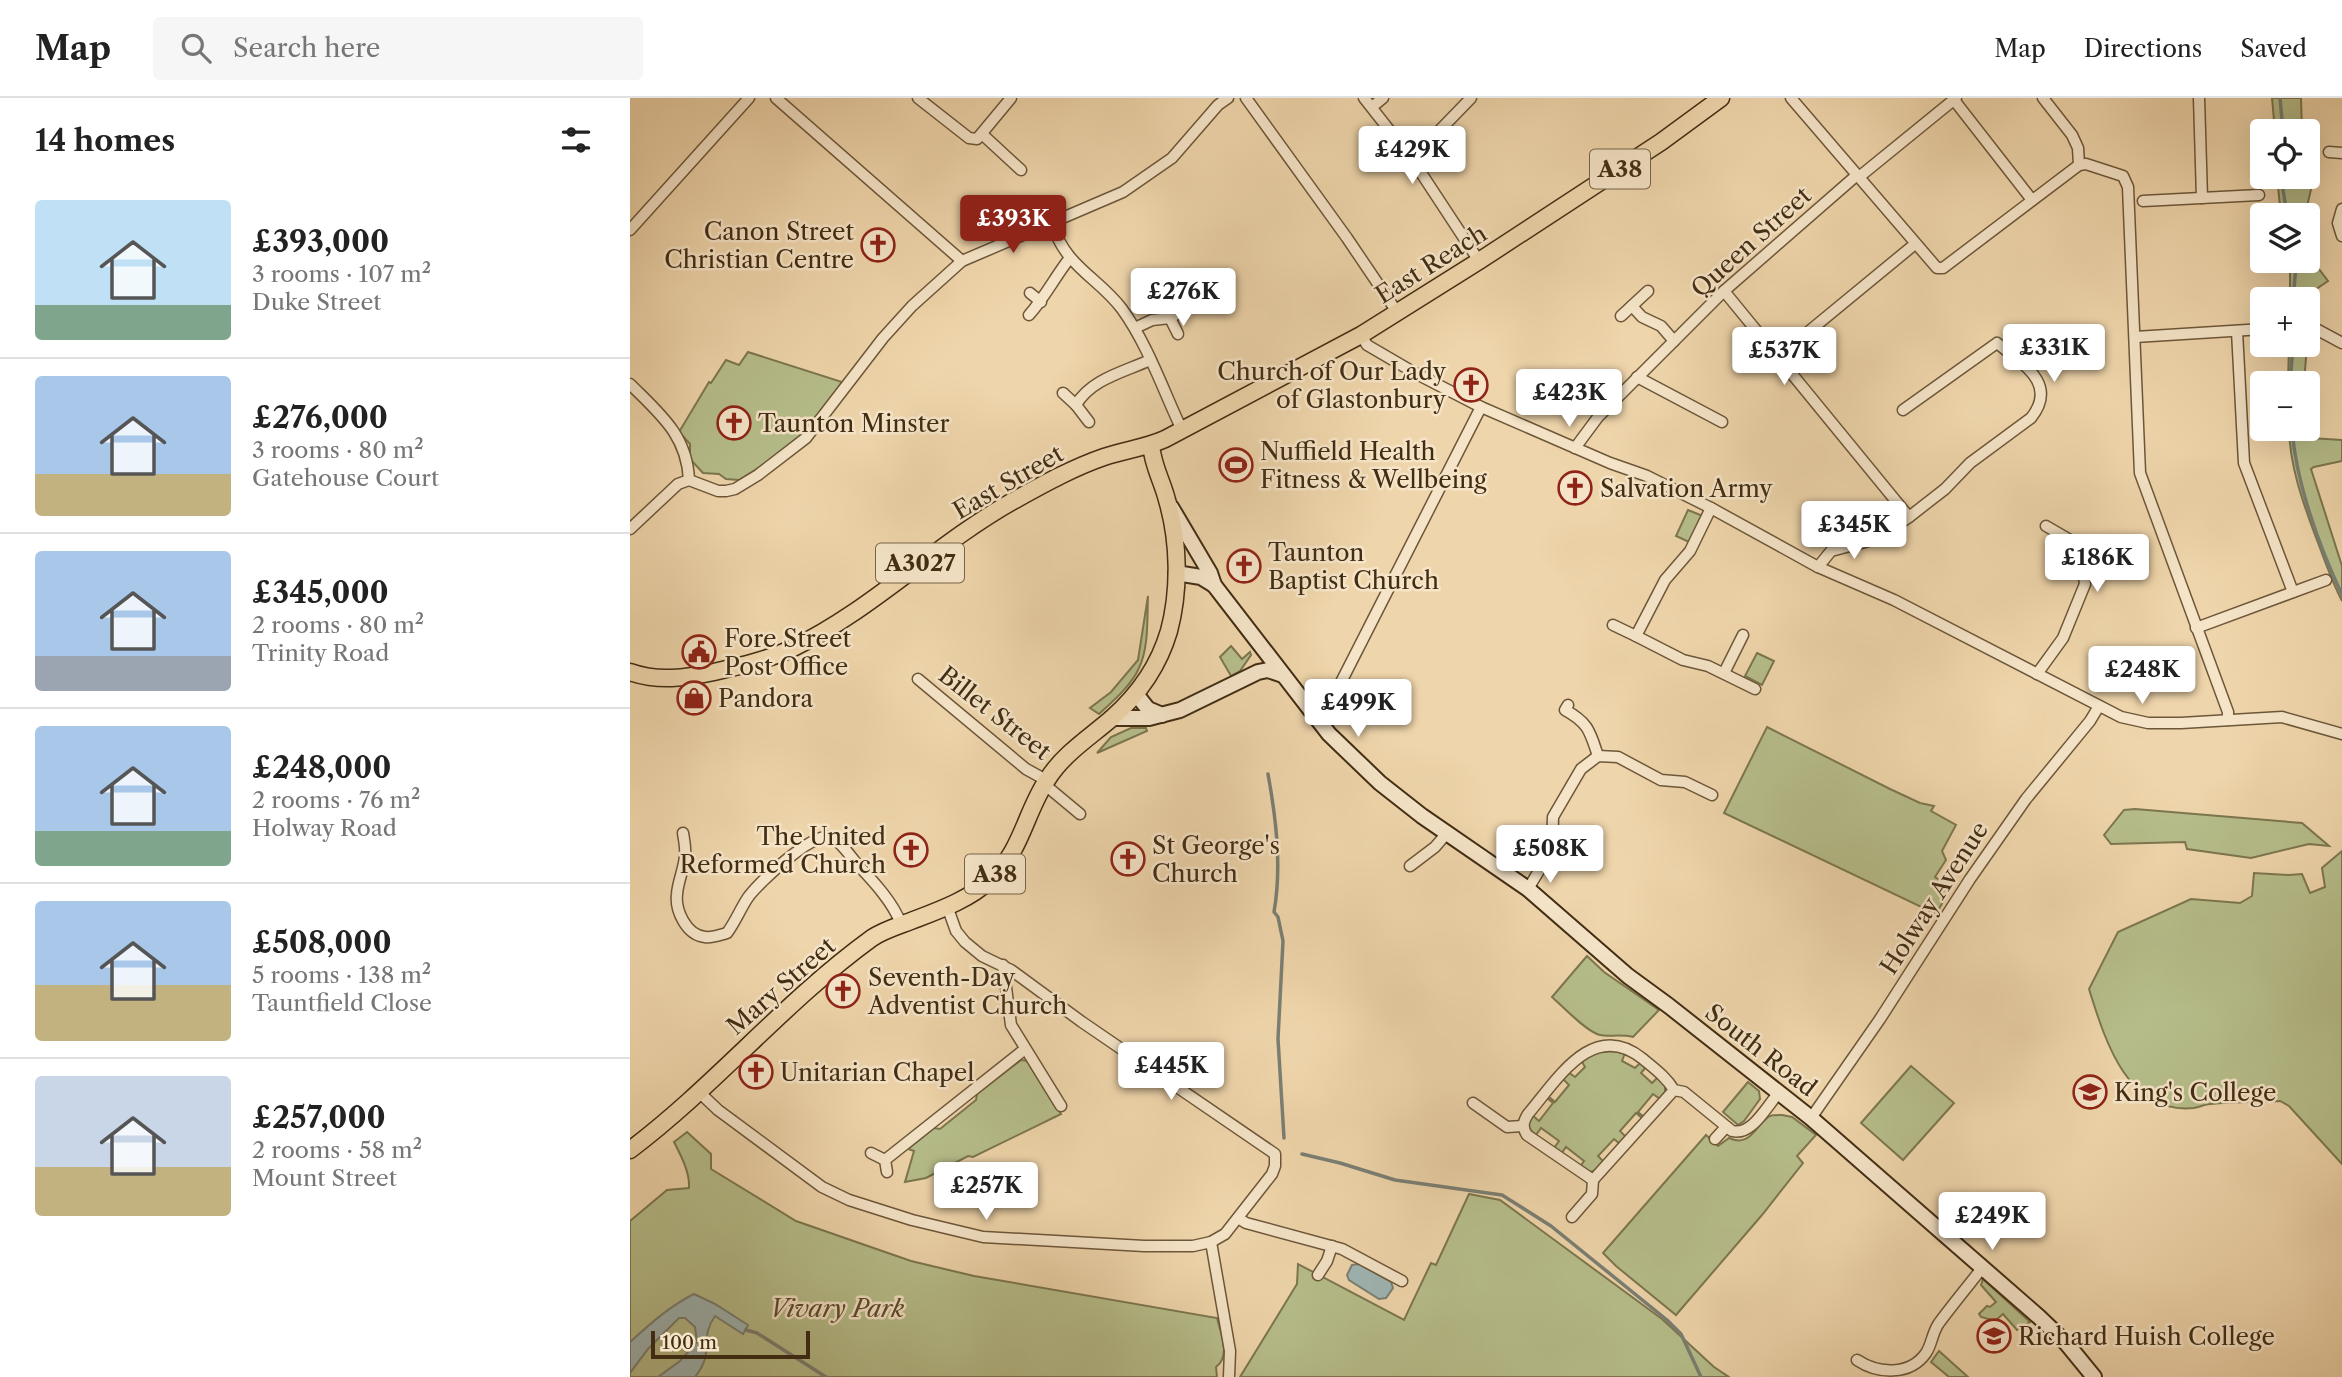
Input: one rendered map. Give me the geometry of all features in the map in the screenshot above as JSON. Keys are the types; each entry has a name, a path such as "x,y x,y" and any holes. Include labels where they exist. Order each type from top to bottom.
{"main road":[{"name":"East Reach","path":"1151,445 1361,335 1686,125 1721,98"},
{"name":"A38","path":"901,924 947,906 990,880 1018,844 1045,782 1063,759 1136,694 1160,655 1169,630 1176,573 1175,547 1167,500 1155,470 1151,445"},
{"name":"East Street","path":"630,672 653,678 711,673 757,662 791,649 839,621 1009,503 1077,467 1105,456 1151,445"},
{"name":"South Road","path":"1167,500 1204,562 1214,585 1344,750 1380,783 1528,889 1628,976 1811,1118 2039,1317 2094,1377"},
{"path":"1176,573 1201,577 1214,585"},
{"path":"1258,672 1262,649"},
{"path":"1111,719 1149,718 1180,710 1258,672 1268,670 1283,675"},
{"path":"1136,694 1148,709 1162,715"},
{"name":"Mary Street","path":"699,1092 790,1005 831,970 875,936 901,924"},
{"name":"A38","path":"630,1150 699,1092"}],"street":[{"path":"630,230 749,98"},
{"path":"776,98 962,261"},
{"path":"918,98 969,138 979,136 1011,98"},
{"path":"1246,98 1348,238 1397,312"},
{"path":"1364,98 1412,159 1479,261"},
{"path":"1372,107 1383,98"},
{"path":"1412,159 1472,98"},
{"path":"1791,98 1937,268 1943,268 2079,165 2086,164 2123,176 2126,181 2135,337 2140,473 2228,712 2228,720"},
{"path":"2043,98 2072,135 2078,148 2079,165"},
{"path":"2199,98 2202,198"},
{"path":"630,529 678,484 689,480 718,491 735,489 748,482 806,438 883,338 912,306 962,261 1123,192 1165,163 1193,137 1226,99"},
{"path":"1955,99 2032,200"},
{"name":"Queen Street","path":"1575,448 1598,417 1724,291 1858,176 1955,99"},
{"path":"979,136 1021,170"},
{"path":"2329,152 2342,153"},
{"path":"2143,201 2259,195"},
{"path":"2342,209 2338,223 2342,236"},
{"path":"1052,223 1069,259 1116,302 1135,328 1182,430"},
{"path":"1779,356 1915,244"},
{"path":"1029,314 1041,302 1069,259"},
{"path":"1193,288 1200,300"},
{"path":"1621,316 1648,291"},
{"path":"1724,291 1909,517"},
{"path":"1030,293 1041,302"},
{"path":"1135,328 1153,320 1170,318 1214,293"},
{"path":"1632,306 1642,317 1661,326 1674,341"},
{"path":"1170,318 1178,334"},
{"path":"2135,337 2250,330"},
{"path":"2237,331 2244,463 2292,592"},
{"path":"2320,331 2342,343"},
{"path":"1361,335 1367,345 1481,407 1647,476 1818,567 1894,600 2121,717 2148,723 2282,717 2342,734"},
{"path":"1818,567 1831,551 1876,539 1909,517 1945,489 1970,463 2023,426 2037,411 2040,401 2039,387 2033,372 1997,344 1903,410"},
{"path":"1076,405 1092,386 1150,360"},
{"path":"1948,361 1956,372"},
{"path":"1637,377 1722,422"},
{"path":"630,384 668,423 681,442 689,480"},
{"path":"1063,393 1089,422"},
{"path":"1315,716 1334,696 1481,407"},
{"path":"1636,636 1665,580 1690,551 1711,508"},
{"path":"2037,674 2063,638 2085,584 2085,577 2070,540 2046,526"},
{"path":"2196,628 2326,580"},
{"path":"1613,625 1683,660 1698,662 1755,689"},
{"path":"1724,673 1743,635"},
{"name":"Billet Street","path":"918,679 1045,782 1080,814"},
{"path":"1568,705 1565,710 1588,727 1598,756"},
{"name":"Holway Avenue","path":"1811,1118 1880,1019 1970,879 2026,799 2090,721 2099,706"},
{"path":"1528,889 1552,849 1553,817 1581,769 1598,756 1618,757 1661,780 1685,782 1712,795"},
{"path":"683,833 686,853 677,890 678,911 696,934 706,937 727,933 751,894 809,842 830,837 876,886 897,914 901,924"},
{"path":"1410,866 1435,847 1447,833"},
{"path":"699,1092 718,1110 822,1187 849,1200 912,1220 983,1237 1144,1246 1193,1246 1211,1242 1225,1234 1272,1174 1275,1154 1082,1023 1003,965 982,956 956,931 947,906"},
{"path":"1003,965 1011,1026 1061,1106"},
{"path":"1593,1180 1527,1135 1523,1126 1528,1114 1573,1060 1589,1050 1615,1046 1636,1054 1667,1079 1674,1090 1684,1092 1726,1127 1738,1133 1748,1129 1778,1094"},
{"path":"885,1160 1025,1049"},
{"path":"1572,1217 1592,1194 1593,1180 1674,1090"},
{"path":"1473,1103 1507,1128 1523,1126"},
{"path":"1715,1139 1726,1127"},
{"path":"871,1153 885,1160"},
{"path":"885,1160 887,1172"},
{"path":"1238,1218 1246,1223 1332,1246 1402,1281"},
{"path":"1211,1242 1230,1351 1229,1377"},
{"path":"1318,1275 1332,1246"},
{"path":"1857,1360 1867,1366 1892,1371 1919,1361 1930,1345 1934,1330 1983,1268"},
{"path":"1860,1376 1867,1366"}],"green space":[{"path":"2272,98 2301,98 2302,119 2274,119"},
{"path":"2278,189 2311,189 2308,203 2280,203"},
{"path":"2320,270 2328,281 2319,287 2290,287 2290,273 2320,273"},
{"path":"748,352 842,382 805,433 760,467 739,480 703,473 690,459 690,444 679,432 709,382 711,383 726,360 739,365"},
{"path":"2289,357 2306,357 2305,371 2288,371"},
{"path":"2342,440 2342,461 2311,469 2342,566 2342,601 2301,496 2290,441"},
{"path":"1688,510 1703,516 1689,542 1676,536"},
{"path":"1148,596 1146,642 1139,668 1127,687 1099,714 1090,708 1111,692 1138,660"},
{"path":"1231,646 1242,659 1250,652 1251,655 1240,671 1231,676 1220,657"},
{"path":"1757,653 1774,661 1762,685 1745,676"},
{"path":"1767,727 1890,789 1920,803 1934,806 1931,811 1956,825 1942,851 1946,860 1935,877 1951,888 1936,914 1724,813"},
{"path":"1131,728 1146,728 1147,731 1097,753 1111,737"},
{"path":"2124,810 2302,823 2329,846 2309,844 2251,858 2187,849 2185,842 2111,844 2104,835"},
{"path":"2342,851 2342,1164 2289,1106 2280,1101 2208,1104 2194,1108 2171,1107 2152,1100 2136,1087 2122,1070 2112,1051 2089,989 2118,932 2191,899 2240,903 2252,896 2254,873 2302,874 2310,893 2325,887 2322,868"},
{"path":"1587,956 1604,972 1659,1010 1633,1037 1595,1033 1575,1019 1552,997"},
{"path":"1600,1052 1625,1053 1622,1061 1635,1068 1641,1062 1647,1066 1641,1073 1652,1083 1658,1077 1665,1083 1665,1092 1660,1099 1653,1094 1638,1112 1643,1119 1636,1113 1620,1131 1626,1137 1620,1144 1614,1139 1598,1156 1604,1162 1590,1172 1579,1168 1584,1161 1566,1147 1561,1154 1554,1148 1559,1141 1541,1128 1536,1135 1528,1125 1532,1115 1539,1121 1553,1103 1548,1096 1555,1102 1569,1085 1563,1079 1568,1072 1575,1077 1585,1067 1581,1060"},
{"path":"1021,1060 1028,1061 1061,1114 926,1178 905,1182 914,1151 908,1149 934,1128 940,1129 976,1100 977,1094"},
{"path":"1911,1066 1954,1103 1903,1160 1861,1123"},
{"path":"1748,1082 1759,1091 1760,1099 1738,1125 1723,1112"},
{"path":"1770,1116 1792,1117 1816,1135 1797,1156 1803,1163 1676,1315 1603,1253 1706,1135 1718,1146 1729,1138 1743,1140"},
{"name":"Vivary Park","path":"687,1132 711,1154 711,1169 796,1221 911,1261 974,1276 1217,1318 1224,1351 1221,1362 1216,1367 1217,1377 630,1377 630,1221 667,1190 689,1188 687,1170 674,1142"},
{"path":"1469,1194 1500,1200 1662,1319 1714,1367 1729,1377 1240,1377 1297,1284 1298,1264 1404,1320 1431,1263 1436,1265"},
{"path":"1983,1279 2030,1322 2017,1330 2003,1314 1995,1321 1981,1317 1979,1314 1987,1306 1990,1307 1996,1302 1981,1285"},
{"path":"1939,1351 1968,1377 1949,1377 1931,1362"}],"water":[{"path":"1359,1264 1391,1282 1393,1288 1386,1298 1379,1299 1349,1280 1347,1275 1352,1265"},
{"path":"694,1294 748,1325 743,1334 715,1316 708,1332 705,1360 695,1377 658,1377 680,1361 697,1342 695,1327 685,1318 679,1318 648,1349 630,1373 630,1342 669,1309"}],"waterway":[{"path":"2280,98 2282,119"},
{"path":"2283,189 2285,203"},
{"path":"2294,287 2295,273"},
{"path":"2291,371 2292,357"},
{"path":"2293,441 2310,514 2342,595"},
{"path":"1268,774 1277,842 1278,877 1274,912 1278,917 1283,941 1278,1039 1284,1138"},
{"path":"1302,1154 1395,1180 1502,1195 1551,1226 1667,1320 1681,1334 1701,1377"},
{"path":"746,1330 757,1333 826,1377"}],"place":[{"name":"Canon Street Christian Centre","path":"878,245"},
{"name":"Church of Our Lady of Glastonbury","path":"1471,385"},
{"name":"Taunton Minster","path":"734,423"},
{"name":"Nuffield Health Fitness & Wellbeing","path":"1236,465"},
{"name":"Salvation Army","path":"1575,488"},
{"name":"Taunton Baptist Church","path":"1244,566"},
{"name":"Fore Street Post Office","path":"699,652"},
{"name":"Pandora","path":"694,698"},
{"name":"The United Reformed Church","path":"911,850"},
{"name":"St George's Church","path":"1128,859"},
{"name":"Seventh-Day Adventist Church","path":"843,991"},
{"name":"Unitarian Chapel","path":"756,1072"},
{"name":"King's College","path":"2090,1092"},
{"name":"Richard Huish College","path":"1994,1336"}]}
